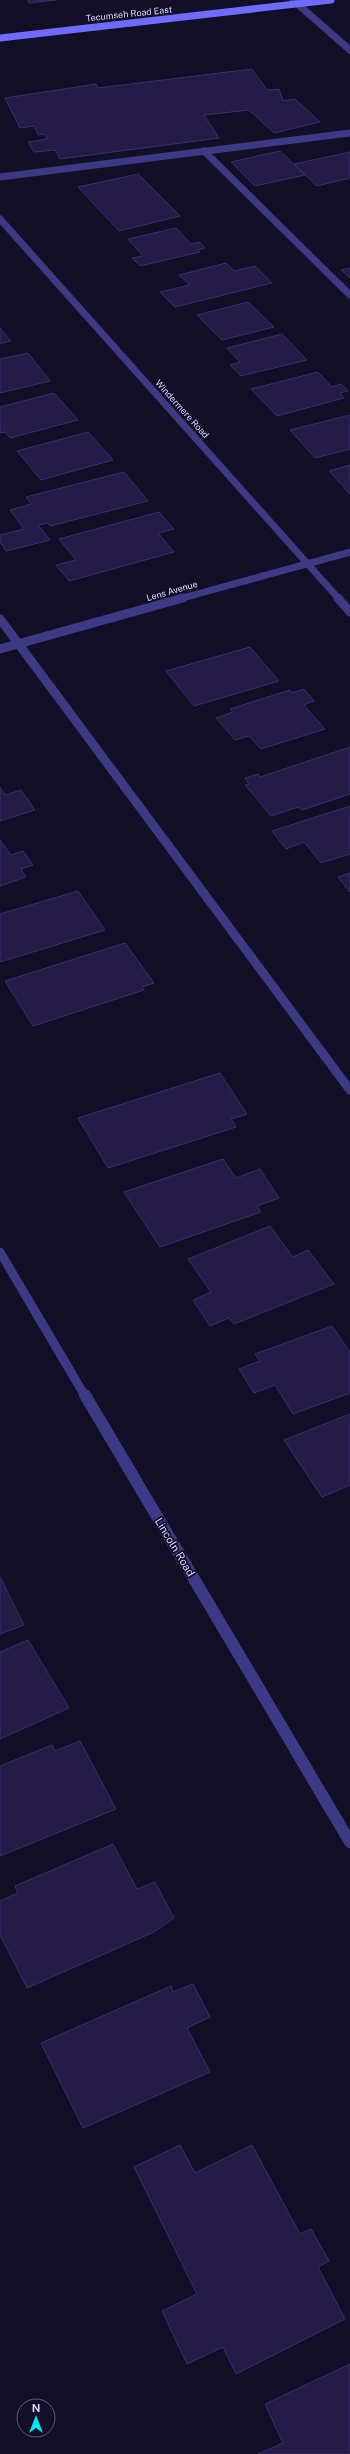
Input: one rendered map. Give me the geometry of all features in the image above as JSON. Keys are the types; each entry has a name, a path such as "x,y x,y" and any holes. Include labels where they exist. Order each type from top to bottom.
{"main road":[{"name":"Tecumseh Road East","path":"0,38 295,2 331,0"}],"street":[{"path":"295,2 350,50"},
{"path":"0,176 350,133"},
{"path":"204,151 350,295"},
{"name":"Windermere Road","path":"0,219 350,612"},
{"name":"Lens Avenue","path":"0,649 350,552"},
{"path":"0,619 350,1090"},
{"name":"Lincoln Road","path":"0,1252 350,1842"}],"building":[{"path":"28,0 56,0 29,3"},
{"path":"252,69 267,90 279,89 283,101 295,99 320,122 274,133 249,110 204,115 219,138 60,159 55,150 34,152 28,142 47,139 45,134 38,135 34,126 20,128 5,98 96,84 98,88"},
{"path":"280,151 305,175 255,186 231,162"},
{"path":"350,152 350,178 317,186 294,164"},
{"path":"138,174 180,216 119,231 78,187"},
{"path":"176,228 191,244 200,242 205,248 197,250 200,252 140,266 132,258 143,256 128,239"},
{"path":"226,263 234,271 255,266 272,283 175,307 160,292 190,285 179,275"},
{"path":"350,268 350,278 341,270"},
{"path":"248,302 274,327 222,340 197,315"},
{"path":"0,328 11,341 0,344"},
{"path":"282,334 307,360 241,376 230,365 240,362 227,348"},
{"path":"28,353 50,381 0,393 0,359"},
{"path":"318,372 332,387 341,384 348,391 340,393 344,398 277,416 251,389"},
{"path":"54,393 78,420 10,438 5,432 0,433 0,407"},
{"path":"350,415 350,449 315,458 290,430"},
{"path":"88,432 113,460 41,480 17,451"},
{"path":"350,465 350,494 329,471"},
{"path":"124,472 148,501 50,526 48,523 38,525 50,540 6,551 0,542 0,535 24,529 10,510 31,504 26,497"},
{"path":"159,512 174,529 158,533 174,552 69,581 56,565 76,560 59,539"},
{"path":"250,647 279,681 194,706 166,671"},
{"path":"304,689 314,701 304,705 325,729 261,749 249,736 235,740 216,718 233,712 230,709 290,690 292,693"},
{"path":"350,747 350,794 302,810 298,807 271,816 245,785 249,784 245,778 258,774 260,777"},
{"path":"0,787 5,795 21,790 35,810 0,821"},
{"path":"350,806 350,854 321,863 304,842 286,849 272,831"},
{"path":"0,840 11,855 23,851 33,865 21,869 26,877 0,886"},
{"path":"350,873 350,892 338,877"},
{"path":"78,891 105,930 0,962 0,914"},
{"path":"125,943 154,983 142,987 144,990 33,1026 5,981"},
{"path":"220,1073 247,1114 231,1119 236,1127 108,1168 78,1118"},
{"path":"223,1159 236,1178 260,1169 279,1198 257,1206 261,1212 160,1247 124,1192"},
{"path":"270,1226 293,1257 308,1250 334,1284 234,1324 229,1318 210,1326 193,1300 211,1292 188,1259"},
{"path":"332,1326 350,1352 350,1393 293,1414 275,1385 254,1393 239,1369 260,1361 255,1354"},
{"path":"350,1414 350,1485 322,1497 284,1440"},
{"path":"0,1577 24,1625 0,1634"},
{"path":"28,1640 69,1708 0,1739 0,1652"},
{"path":"80,1741 116,1809 0,1856 0,1766 52,1745 55,1751"},
{"path":"113,1844 137,1889 155,1882 174,1918 154,1932 27,1988 0,1935 0,1901 18,1893 15,1886"},
{"path":"193,1984 210,2017 187,2028 210,2072 83,2128 41,2043 171,1986 173,1992"},
{"path":"180,2145 195,2173 252,2145 300,2234 311,2229 329,2261 318,2267 345,2319 236,2374 223,2347 187,2364 162,2311 197,2294 134,2167"},
{"path":"350,2364 350,2454 258,2454 283,2443 265,2404"}]}
